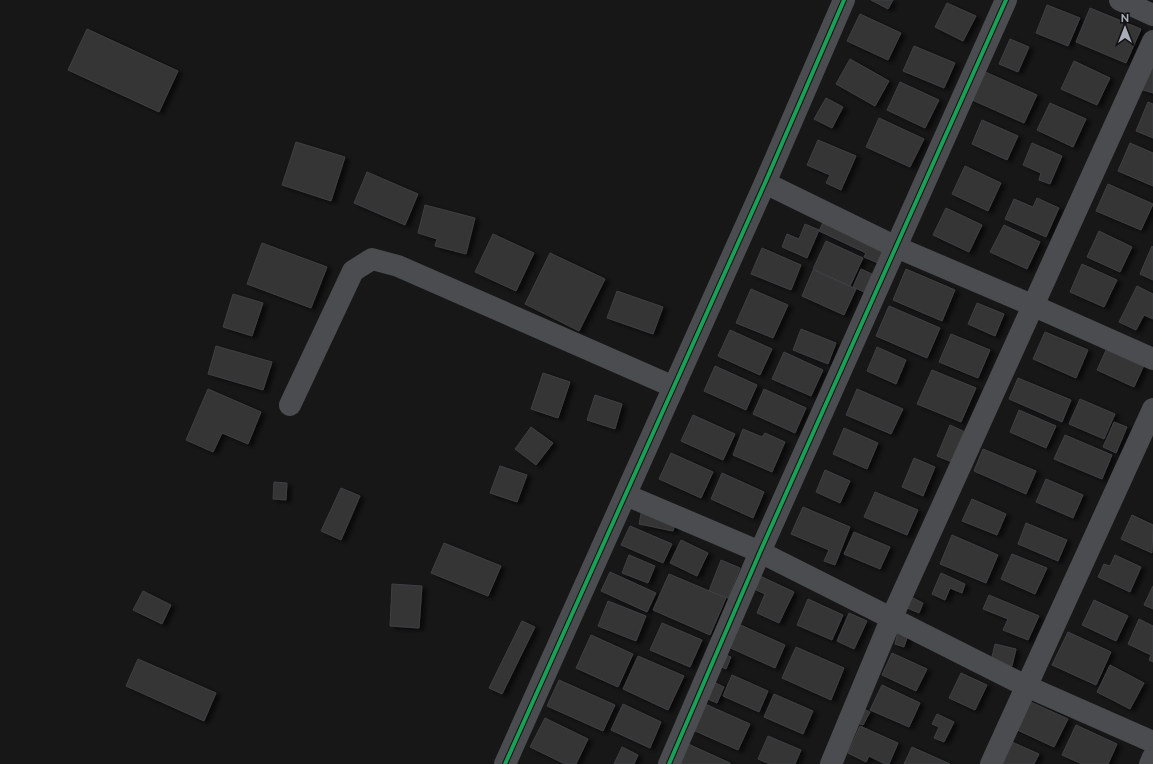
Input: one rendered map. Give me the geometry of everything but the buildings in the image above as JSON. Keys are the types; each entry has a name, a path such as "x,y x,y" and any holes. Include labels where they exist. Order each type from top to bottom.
{"street":[{"path":"505,764 765,183 844,0"},
{"path":"669,764 760,552 1006,0"},
{"path":"1120,0 1153,15"},
{"path":"831,764 892,618 1153,41"},
{"path":"765,183 896,247 1153,359"},
{"path":"290,405 354,271 372,259 398,266 674,387"},
{"path":"991,764 1153,409"},
{"path":"626,495 760,552 1026,686 1153,742"},
{"path":"1150,764 1153,757"}],"cycle path":[{"path":"505,764 765,183 844,0"},
{"path":"669,764 760,552 1006,0"}]}
